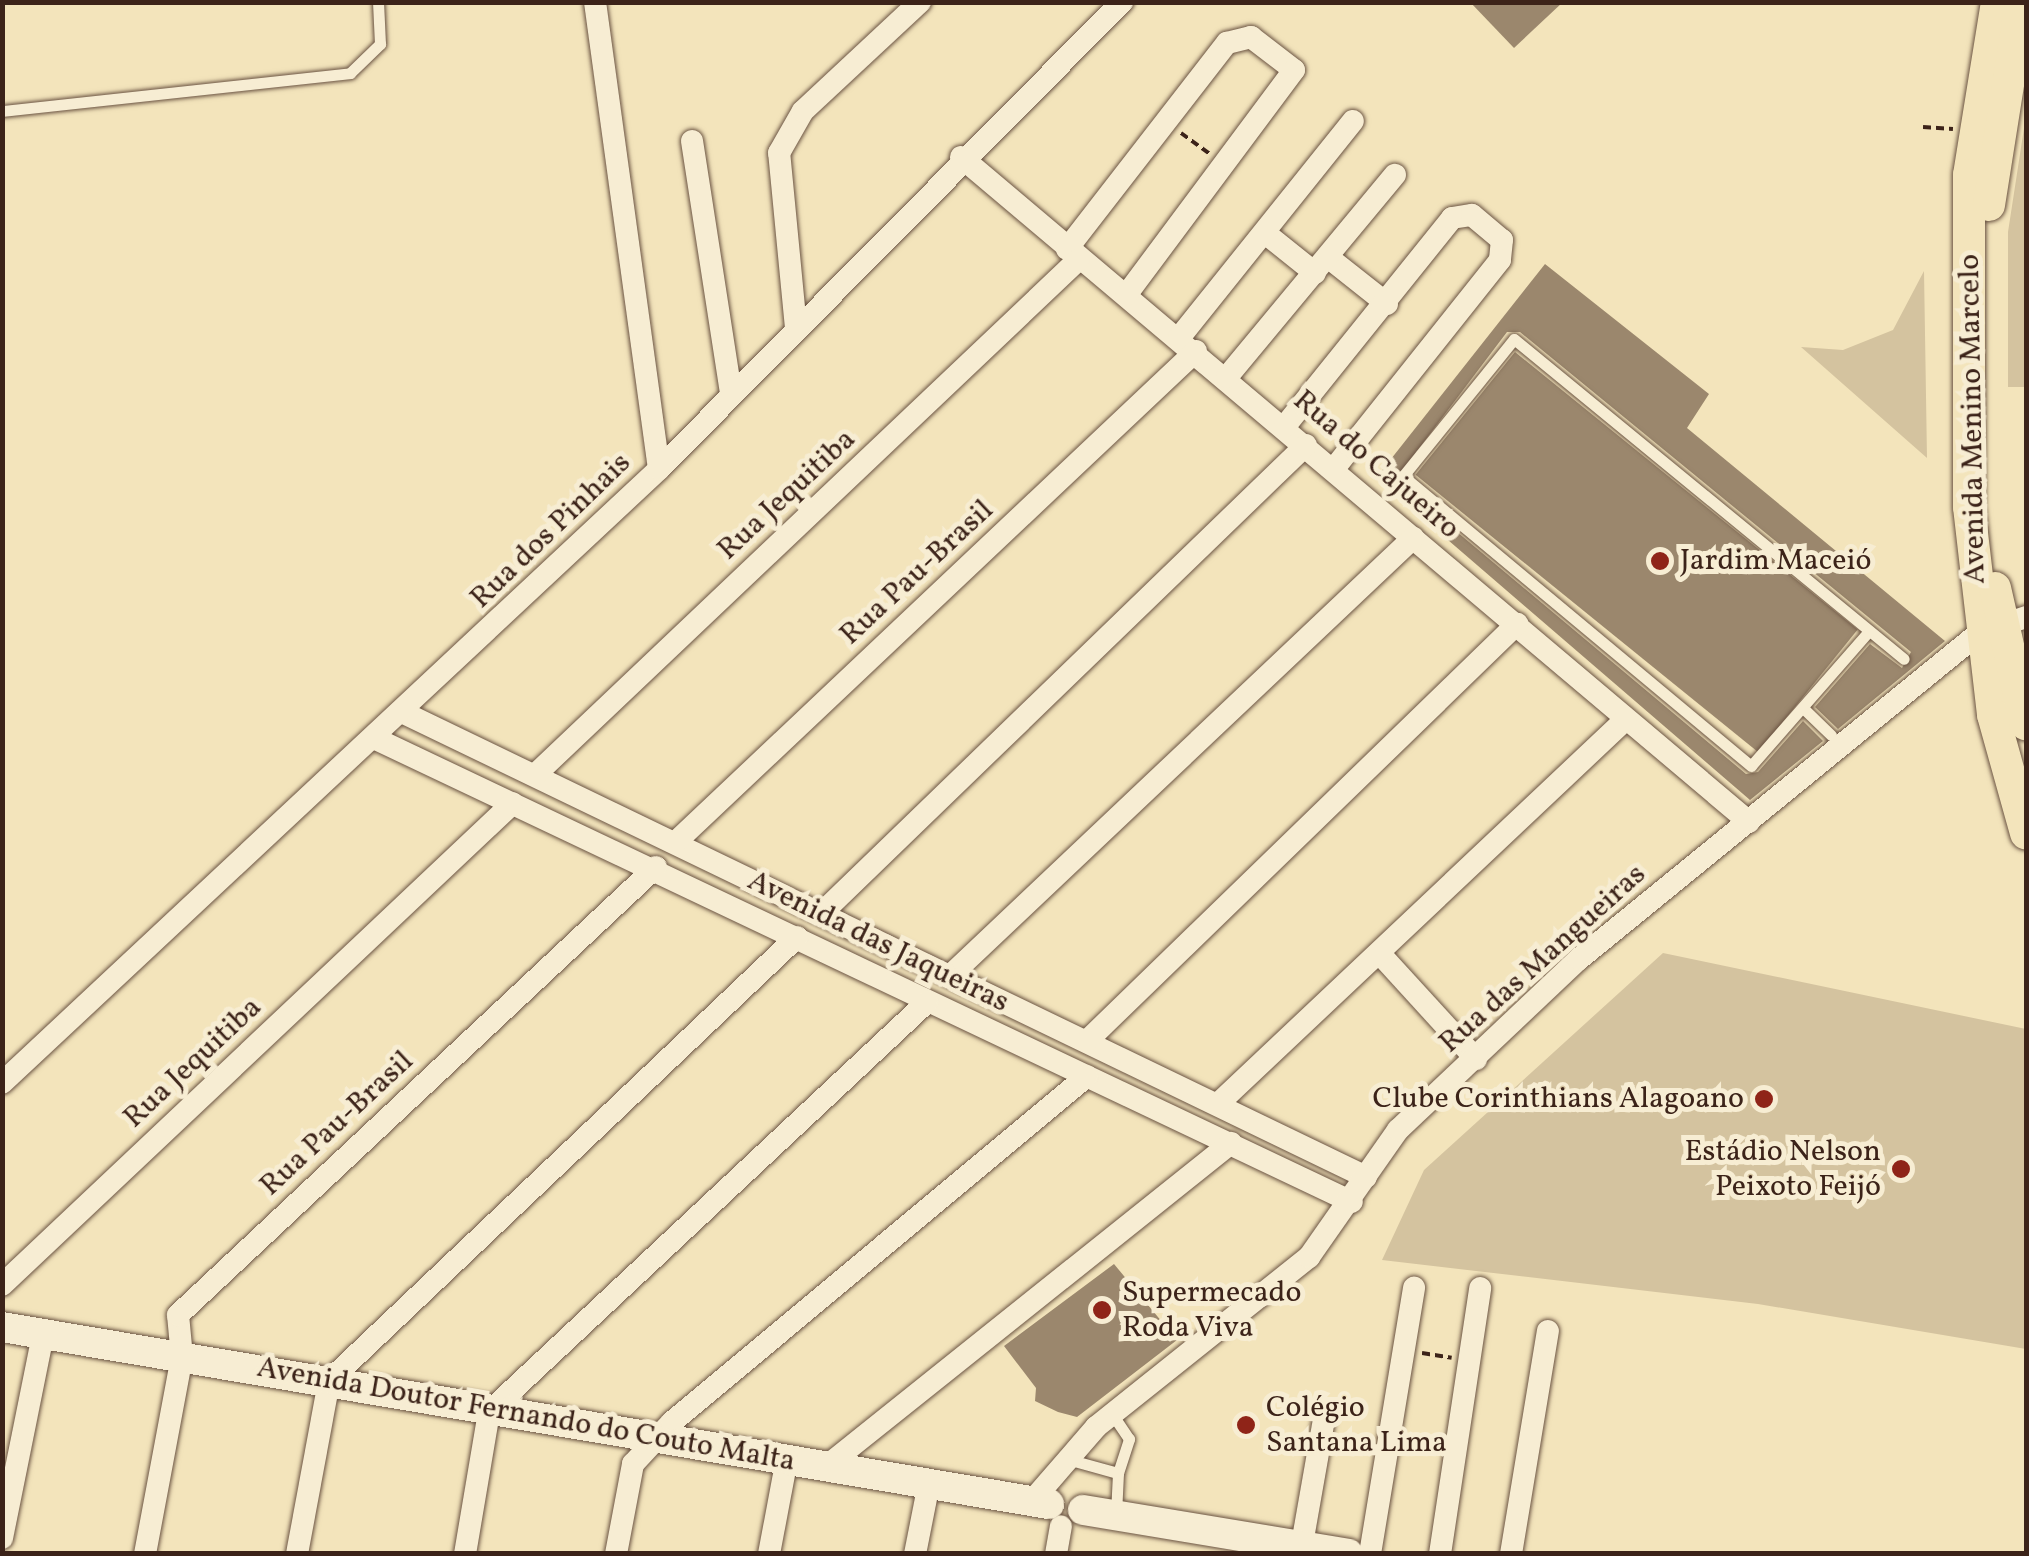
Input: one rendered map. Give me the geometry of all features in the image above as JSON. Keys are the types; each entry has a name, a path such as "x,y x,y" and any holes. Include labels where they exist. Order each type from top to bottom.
{"main road":[{"name":"Avenida Menino Marcelo","path":"1997,2 1969,176 1969,507 2026,724"},
{"name":"Avenida Menino Marcelo","path":"2021,2 1991,178 1983,300 1986,532 2002,625 2026,833"}],"street":[{"path":"595,2 659,469"},
{"path":"796,328 779,153 803,111 920,2"},
{"name":"Rua dos Pinhais","path":"2,1083 404,713 659,469 960,157 1122,2"},
{"name":"Rua Jequitiba","path":"536,774 1073,254 1166,121 1227,43 1245,35 1258,42 1295,78 1225,166"},
{"name":"Rua Pau-Brasil","path":"679,839 1188,344 1265,233 1353,122"},
{"path":"692,141 732,394"},
{"name":"Rua do Cajueiro","path":"960,157 1073,254 1188,344 1749,822"},
{"path":"1126,295 1225,166"},
{"path":"1226,377 1395,176"},
{"path":"1285,426 1458,213 1502,240 1500,260 1334,470"},
{"path":"1265,233 1387,304"},
{"path":"825,910 1306,445"},
{"path":"952,974 1413,538"},
{"path":"1088,1040 1517,624"},
{"name":"Rua das Mangueiras","path":"1056,1519 1067,1458 1112,1414 1309,1256 1352,1202 1398,1130 1580,958 1749,822 1835,741 2002,625"},
{"name":"Avenida das Jaqueiras","path":"404,713 679,839 1366,1177"},
{"path":"1220,1102 1381,955 1626,720"},
{"name":"Avenida das Jaqueiras","path":"376,739 656,867 927,1002 1352,1202"},
{"name":"Rua Jequitiba","path":"2,1285 512,803"},
{"name":"Rua Pau-Brasil","path":"182,1357 178,1315 656,867"},
{"path":"756,916 764,881"},
{"path":"297,1554 329,1381 798,937"},
{"path":"1381,955 1476,1059"},
{"path":"464,1554 489,1412 927,1002"},
{"path":"616,1554 634,1464 655,1440 1087,1076"},
{"path":"828,1465 1231,1143"},
{"path":"1370,1554 1414,1288"},
{"path":"1440,1554 1480,1288"},
{"name":"Avenida Doutor Fernando do Couto Malta","path":"2,1328 929,1483 1056,1519 1116,1514 1348,1554"},
{"path":"1511,1554 1548,1331"},
{"path":"2,1538 43,1336"},
{"path":"145,1554 182,1357"},
{"path":"1302,1544 1324,1419"},
{"path":"769,1554 787,1459"},
{"path":"915,1554 929,1483"}],"lane":[{"path":"2,111 350,73 380,44 378,2"},
{"path":"1869,630 1752,766 1404,474 1514,339 1869,630 1904,659"},
{"path":"1804,708 1835,741"},
{"path":"1112,1414 1130,1439 1118,1473 1116,1514"},
{"path":"1067,1458 1118,1473"}],"path":[{"path":"1166,121 1225,166"},
{"path":"1923,127 1956,130"},
{"path":"1402,1350 1471,1361"}],"shaded area":[{"path":"2026,115 2026,387 2008,387 2008,232"},
{"path":"1924,271 1927,458 1801,347 1843,350 1893,330"},
{"name":"Clube Corinthians Alagoano","path":"1663,953 2026,1029 2026,1349 1758,1304 1382,1260 1424,1170"}],"building":[{"path":"1470,2 1563,2 1514,48"},
{"path":"1545,264 1709,394 1687,428 1945,641 1838,729 1815,707 1870,644 1902,668 1911,652 1520,332 1507,332 1395,480 1746,774 1758,772 1803,721 1823,741 1750,800 1376,478"},
{"path":"1515,352 1858,630 1758,752 1416,475"},
{"name":"Supermecado Roda Viva","path":"1114,1264 1177,1340 1077,1417 1058,1412 1035,1401 1036,1388 1004,1346"}],"place":[{"name":"Jardim Maceió","path":"1660,561"},
{"name":"Clube Corinthians Alagoano","path":"1764,1099"},
{"name":"Estádio Nelson Peixoto Feijó","path":"1901,1169"},
{"name":"Supermecado Roda Viva","path":"1102,1310"},
{"name":"Colégio Santana Lima","path":"1246,1425"}]}
